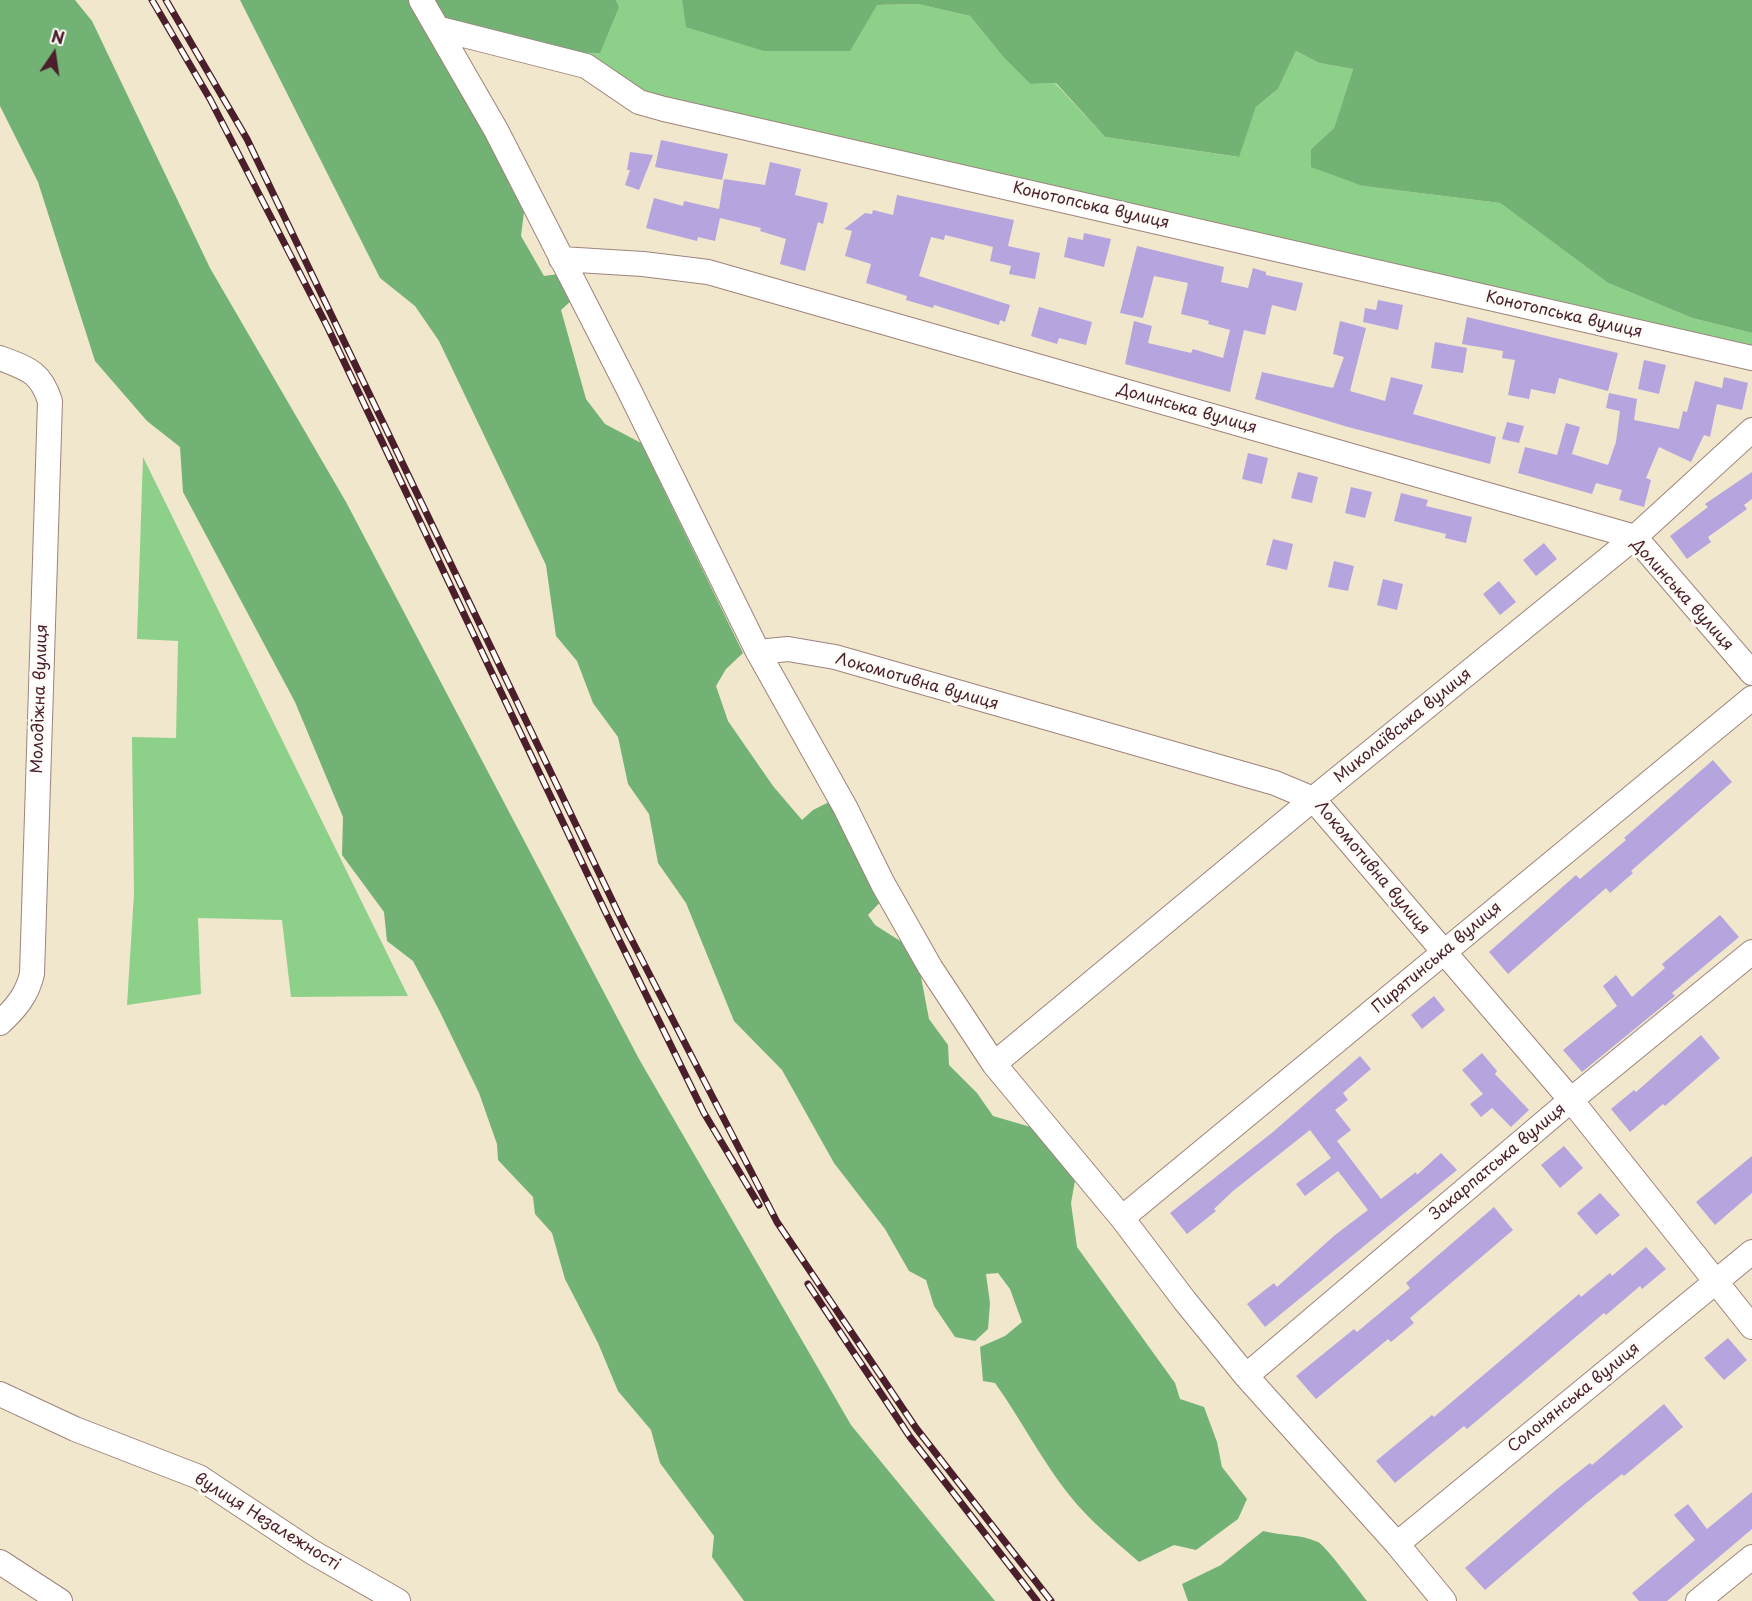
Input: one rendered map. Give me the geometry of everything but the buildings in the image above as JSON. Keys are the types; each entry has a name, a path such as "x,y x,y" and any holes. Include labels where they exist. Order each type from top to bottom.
{"street":[{"path":"422,0 440,29 561,259 758,652 845,807 882,884 924,957 994,1064 1122,1218 1185,1301 1246,1376 1397,1544 1444,1601"},
{"name":"Конотопська вулиця","path":"440,29 586,66 639,102 664,109 1752,358"},
{"name":"Долинська вулиця","path":"561,259 643,264 708,272 1635,537 1752,673"},
{"name":"Молодіжна вулиця","path":"0,358 31,370 44,383 50,401 32,974 28,989 15,1009 0,1023"},
{"name":"Миколаївська вулиця","path":"994,1064 1313,798 1635,537 1752,430"},
{"name":"Локомотивна вулиця","path":"758,652 788,649 835,657 1275,783 1313,798 1571,1100 1752,1327"},
{"name":"Пирятинська вулиця","path":"1122,1218 1752,698"},
{"name":"Закарпатська вулиця","path":"1246,1376 1571,1100 1752,952"},
{"name":"Солонянська вулиця","path":"1397,1544 1752,1252"},
{"name":"вулиця Незалежності","path":"0,1394 75,1429 199,1477 312,1552 398,1601"},
{"path":"1698,1601 1752,1557"},
{"path":"0,1562 60,1601"}],"green space":[{"path":"0,0 75,0 92,21 210,268 346,502 639,1059 851,1425 995,1601 744,1601 712,1557 714,1536 660,1463 651,1430 618,1391 598,1343 565,1279 552,1233 535,1214 533,1197 498,1160 497,1144 479,1093 440,1012 413,961 387,941 384,912 342,855 343,817 295,702 183,492 180,447 147,421 95,361 38,182 0,106"},
{"path":"240,0 415,0 525,204 521,236 544,276 559,274 572,300 561,310 586,399 605,424 641,443 743,653 726,669 716,686 728,721 773,786 802,820 813,810 833,800 886,896 868,915 875,925 916,951 929,1019 948,1045 949,1065 977,1093 993,1116 1034,1128 1076,1175 1071,1203 1077,1247 1175,1383 1180,1399 1204,1407 1217,1442 1222,1467 1247,1499 1238,1519 1196,1550 1174,1545 1139,1562 1097,1525 1071,1498 995,1383 983,1381 980,1347 1005,1336 1022,1322 1010,1289 998,1273 986,1274 990,1303 988,1329 975,1341 955,1337 934,1306 926,1280 909,1271 885,1229 834,1163 782,1070 734,1021 686,903 658,863 649,814 628,784 618,737 593,703 577,661 556,636 546,565 439,341 415,306 380,278"},
{"path":"429,0 616,0 619,7 600,53 565,52 443,23"},
{"path":"616,0 682,0 687,27 877,5 918,4 970,16 1005,59 1030,84 1055,83 1105,137 1238,157 1256,107 1278,89 1296,51 1319,63 1353,69 1334,128 1311,149 1363,186 1500,203 1608,283 1692,318 1752,333 1752,347 647,98 565,52 619,7"},
{"path":"682,0 1752,0 1752,333 1692,318 1608,283 1500,203 1363,186 1311,167 1311,149 1334,128 1353,69 1319,63 1296,51 1278,89 1256,107 1239,157 1105,137 1056,83 1030,84 1005,59 970,16 918,4 877,5 850,51 764,51 686,27"},
{"path":"143,457 408,996 291,997 282,920 198,918 201,994 127,1005 134,894 132,737 176,738 178,641 137,639"},
{"path":"1263,1531 1318,1542 1367,1601 1188,1601 1182,1584 1221,1565"}],"railway":[{"path":"152,0 210,99 328,328 605,911 704,1113 759,1205"},
{"path":"166,0 247,139 624,925 777,1222 916,1428 1051,1601"},
{"path":"808,1284 910,1437 1037,1601"}]}
